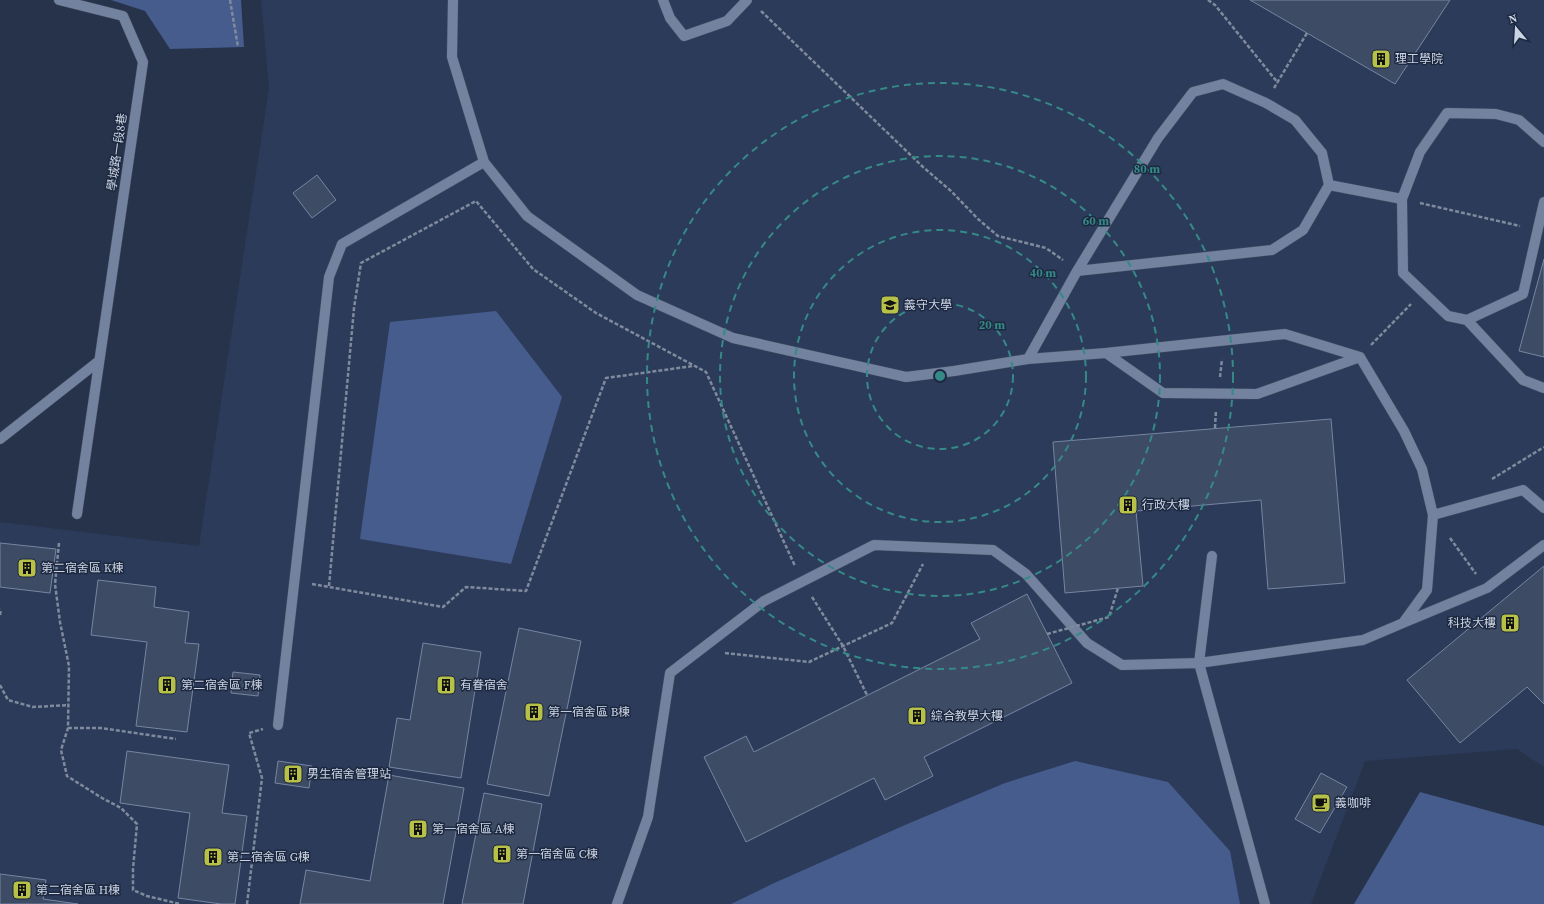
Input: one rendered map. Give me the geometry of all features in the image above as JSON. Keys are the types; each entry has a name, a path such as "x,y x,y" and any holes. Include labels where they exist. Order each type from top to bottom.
{"street":[{"name":"學城路一段8巷","path":"59,0 123,16 143,62 77,514"},
{"path":"453,0 452,57 484,162 527,216 637,295 733,338 906,377 1028,360 1106,354 1285,334 1360,357 1404,432 1422,469 1433,515 1427,590 1403,623"},
{"path":"663,0 670,18 684,36 727,21 747,0"},
{"path":"1028,360 1077,271 1158,138 1193,92 1223,84 1266,103 1296,120 1322,153 1329,185 1303,230 1272,250 1077,271"},
{"path":"1544,142 1519,120 1496,114 1447,112 1420,152 1402,199 1403,273 1448,316 1467,320 1523,380 1544,388"},
{"path":"278,725 329,277 342,244 484,162"},
{"path":"1329,185 1402,199"},
{"path":"1467,320 1523,294 1544,202"},
{"path":"1106,354 1164,393 1257,394 1360,357"},
{"path":"0,439 100,361"},
{"path":"1433,515 1523,490 1544,508"},
{"path":"618,904 648,817 670,673 764,601 874,545 993,550 1026,574 1087,643 1122,665 1199,663 1363,640 1487,588 1544,545"},
{"path":"1212,556 1199,663 1265,904"}],"path":[{"path":"230,0 238,47"},
{"path":"1208,0 1215,5 1278,83"},
{"path":"756,5 923,167 998,236 1046,248 1077,271"},
{"path":"1266,103 1307,33"},
{"path":"1402,199 1538,230"},
{"path":"328,586 354,308 361,263 476,201 533,269 596,313 706,372 802,581 843,646 868,695"},
{"path":"1360,357 1423,292"},
{"path":"1218,393 1224,340"},
{"path":"308,584 328,586 443,607 466,587 526,591 606,378 693,366"},
{"path":"1433,515 1487,588"},
{"path":"59,543 55,584 60,622 69,666 68,728 62,750 66,776 121,808 137,824 133,869 133,890 147,896 180,904"},
{"path":"701,650 809,662 892,623 932,547"},
{"path":"1047,634 1109,617 1118,588"},
{"path":"0,615 1,609"},
{"path":"0,685 8,700 14,702 33,707 69,705"},
{"path":"247,904 262,778 249,733 278,725"},
{"path":"68,728 101,728 176,739"}],"shaded area":[{"path":"111,0 241,0 244,47 170,49 145,11"},
{"name":"義守大學","path":"261,0 1544,0 1544,767 1517,749 1365,761 1311,904 0,904 0,522 199,546 269,88"},
{"path":"496,311 562,397 511,564 360,539 390,322"},
{"path":"1075,761 1168,782 1230,851 1240,904 731,904 772,884 905,825 1005,783"},
{"path":"1420,792 1544,826 1544,904 1354,904"}],"building":[{"name":"理工學院","path":"1250,0 1450,0 1395,84"},
{"path":"317,175 336,200 312,218 293,193"},
{"path":"1544,259 1544,357 1519,351"},
{"name":"行政大樓","path":"1331,419 1345,583 1268,589 1261,500 1136,511 1143,586 1065,593 1053,442"},
{"name":"第二宿舍區 K棟","path":"0,543 56,549 50,593 0,587"},
{"name":"科技大樓","path":"1544,566 1544,704 1527,687 1460,743 1407,680"},
{"name":"第二宿舍區 F棟","path":"98,580 156,587 154,607 189,612 185,643 199,644 187,732 136,726 147,642 91,635"},
{"name":"綜合教學大樓","path":"1027,594 1072,683 924,757 933,776 885,800 874,778 746,842 704,757 746,736 754,752 980,639 971,623"},
{"name":"第一宿舍區 B棟","path":"519,628 581,641 549,796 487,784"},
{"name":"有眷宿舍","path":"423,643 481,652 461,778 389,767 397,718 410,720"},
{"path":"233,672 260,675 258,696 231,693"},
{"name":"第二宿舍區 G棟","path":"127,751 229,765 222,813 247,816 235,904 221,904 178,898 190,813 120,803"},
{"name":"男生宿舍管理站","path":"278,761 312,766 309,788 275,783"},
{"name":"義咖啡","path":"1321,773 1347,787 1320,833 1295,819"},
{"name":"第一宿舍區 A棟","path":"389,775 464,788 443,904 300,904 306,870 370,881"},
{"name":"第一宿舍區 C棟","path":"484,793 542,804 523,904 462,904"},
{"name":"第二宿舍區 H棟","path":"0,874 46,880 43,899 78,904 0,904"}],"place":[{"name":"理工學院","path":"1381,59"},
{"name":"義守大學","path":"890,305"},
{"name":"行政大樓","path":"1128,505"},
{"name":"第二宿舍區 K棟","path":"27,568"},
{"name":"科技大樓","path":"1510,623"},
{"name":"第二宿舍區 F棟","path":"167,685"},
{"name":"有眷宿舍","path":"446,685"},
{"name":"第一宿舍區 B棟","path":"534,712"},
{"name":"綜合教學大樓","path":"917,716"},
{"name":"男生宿舍管理站","path":"293,774"},
{"name":"義咖啡","path":"1321,803"},
{"name":"第一宿舍區 A棟","path":"418,829"},
{"name":"第一宿舍區 C棟","path":"502,854"},
{"name":"第二宿舍區 G棟","path":"213,857"},
{"name":"第二宿舍區 H棟","path":"22,890"}]}
